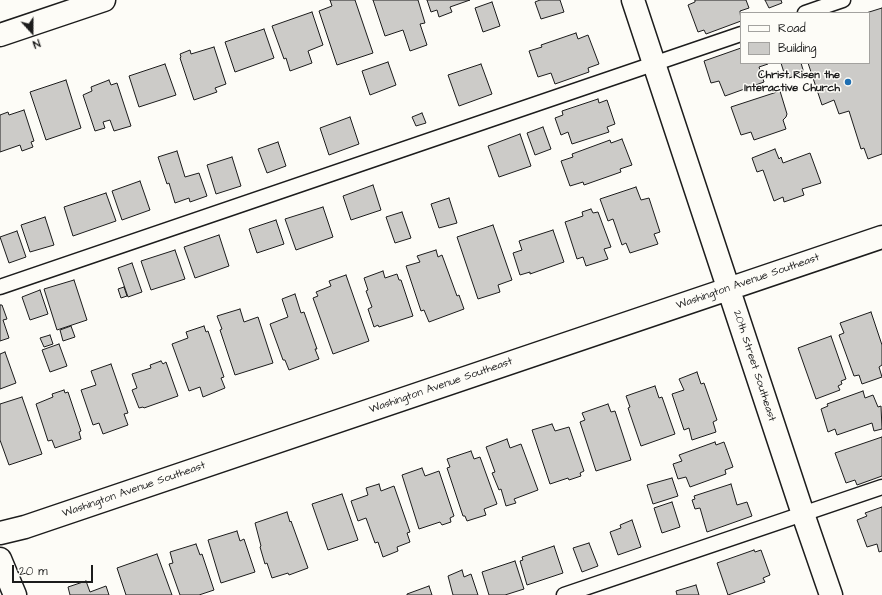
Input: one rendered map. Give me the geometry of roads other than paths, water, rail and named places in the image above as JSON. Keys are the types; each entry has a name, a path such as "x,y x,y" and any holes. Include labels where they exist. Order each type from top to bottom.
{"street":[{"path":"0,35 104,0"},
{"name":"20th Street Southeast","path":"634,0 830,595"},
{"name":"Washington Avenue Southeast","path":"0,533 33,524 882,237"},
{"path":"0,559 15,595"}],"lane":[{"path":"808,12 843,0"},
{"path":"0,287 740,34"},
{"path":"564,595 882,487"}],"place":[{"name":"Christ Risen the Interactive Church","path":"848,82"}]}
